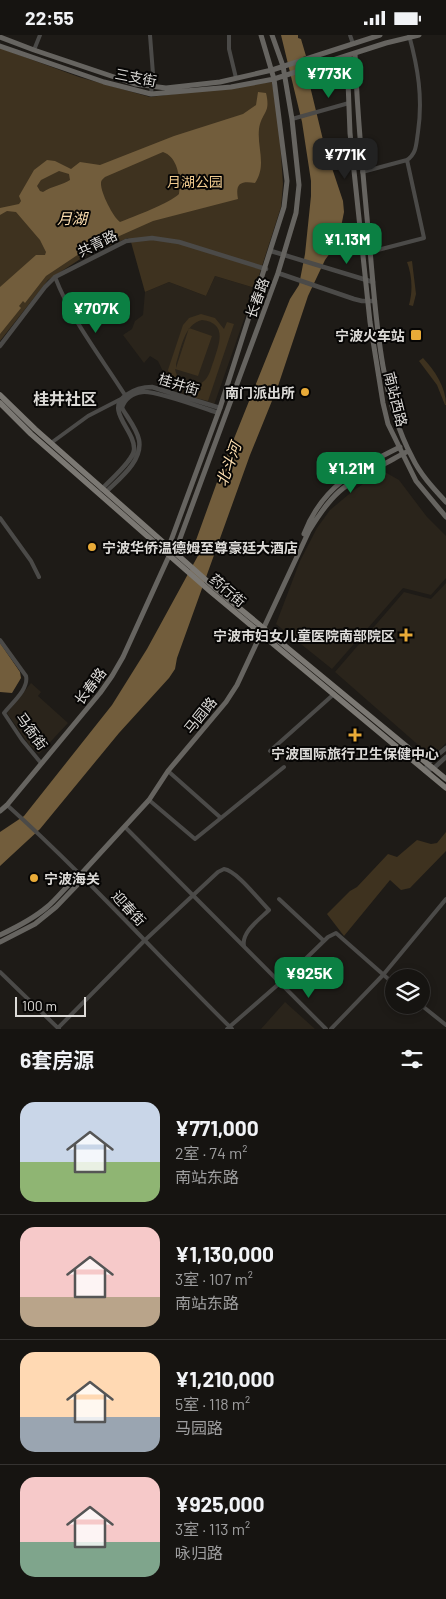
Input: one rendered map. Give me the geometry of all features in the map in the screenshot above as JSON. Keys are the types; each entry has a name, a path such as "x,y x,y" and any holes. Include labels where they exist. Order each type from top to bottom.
{"main road":[{"name":"长春路","path":"169,546 219,411 266,269 284,207 287,181 274,79 261,35"},
{"name":"长春路","path":"0,811 100,693 123,657 171,555 278,273 296,213 299,185 295,118 285,66 272,35"},
{"path":"285,66 380,35"},
{"path":"286,75 386,43 419,35"},
{"name":"三支街","path":"0,37 135,84 152,87 166,88 220,82 285,66"},
{"name":"三支街","path":"0,46 104,82 151,94 231,87 286,75"},
{"path":"355,53 362,172 370,252 369,282"},
{"path":"346,56 350,133 369,282"},
{"path":"266,269 278,273"},
{"name":"南站西路","path":"369,282 375,301 380,349 389,395 406,444 427,482 446,502"},
{"name":"南站西路","path":"369,282 368,301 378,374 388,424 416,481 446,517"},
{"name":"药行街","path":"0,395 104,491 169,546 171,555"},
{"name":"药行街","path":"0,403 31,434 171,555 446,779"},
{"name":"马园路","path":"301,546 307,526 317,506 331,489 352,473 406,444"},
{"name":"马园路","path":"0,935 29,921 81,874 149,800 168,771 226,702 237,685 301,546 323,508 335,494 362,475 409,451"},
{"name":"药行街","path":"262,630 334,694 446,788"},
{"name":"马园路","path":"0,942 34,924 56,907 80,883 81,874"}],"street":[{"path":"34,50 40,35"},
{"path":"150,35 153,75 151,94"},
{"path":"229,35 229,49 236,78"},
{"path":"350,35 353,44"},
{"path":"362,172 407,160 415,152 421,104 418,75 409,35"},
{"path":"295,118 349,103"},
{"path":"370,252 424,238 407,160"},
{"name":"共青路","path":"0,346 45,287 55,277 126,241 152,238 179,242 266,269"},
{"path":"271,251 369,282"},
{"path":"278,273 354,299 375,301"},
{"path":"55,277 76,320 123,397"},
{"name":"桂井街","path":"123,397 142,387 152,387 219,411"},
{"name":"桂井街","path":"104,491 133,463 138,455 139,438 122,408 123,403 130,396 142,391 154,392 219,411"},
{"path":"51,443 88,416 123,397"},
{"path":"104,491 134,453 134,445 130,433 119,413 118,406 123,397"},
{"path":"0,518 32,561 39,577"},
{"name":"马衙街","path":"0,640 26,676 27,681 23,691 4,713 22,740 41,763"},
{"path":"270,751 334,694"},
{"path":"425,771 428,763 446,748"},
{"path":"425,771 434,768 446,757"},
{"path":"149,800 195,839 284,767"},
{"path":"168,771 221,819"},
{"name":"迎春街","path":"7,805 81,874 230,1028"},
{"path":"125,827 326,1029"},
{"path":"0,972 58,1028 144,941 218,872 224,869 229,870 237,877 268,910 245,935 244,946"},
{"path":"279,899 324,941"},
{"path":"331,1029 383,975 446,899"},
{"path":"230,1028 324,941 336,933 383,975"},
{"path":"430,1012 446,1025"}],"shaded area":[{"path":"215,276 255,288 214,405 180,394 166,378 158,361 150,356 144,363 123,335 132,329 135,321 143,315 145,292 169,282 206,296"},
{"path":"383,471 399,480 427,517 446,536 446,578 431,595 403,588 332,669 276,624 300,561 317,528 330,510 354,490"},
{"name":"宁波市妇女儿童医院南部院区","path":"446,583 446,743 432,757 335,672 404,592 431,599"},
{"path":"31,683 41,692 38,696 68,723 39,754 30,746 7,713"},
{"path":"285,1002 315,1029 261,1029"}],"green space":[{"name":"月湖公园","path":"0,48 79,77 150,97 272,82 279,127 283,184 281,207 255,288 215,276 206,296 169,282 145,292 131,242 128,238 88,254 48,280 0,341"},
{"path":"412,261 416,294 413,306 409,305 411,283 407,262"},
{"path":"201,314 215,318 224,329 227,322 234,324 208,401 192,397 194,392 178,387 170,377 168,370 183,325 189,318","holes":["202,320 210,322 216,325 220,335 209,374 204,381 195,386 182,381 176,374 175,369 198,376 212,336 190,328","188,330 176,368 184,338"]},
{"path":"423,358 439,380 446,398 446,405 437,385 419,361"},
{"path":"446,832 446,851 410,888 401,890 390,880 344,936 327,914 350,891 357,887 388,854 397,857 417,840 431,844 437,843"}],"water":[{"name":"北斗河","path":"281,35 298,35 306,56 303,57 324,144 343,201 344,212 338,242 325,260 308,296 278,386 250,455 177,658 175,669 119,733 40,829 0,866 0,832 24,816 112,705 147,649 200,552 195,543 221,471 290,299 299,285 305,254 311,181 302,122"},
{"name":"月湖","path":"258,92 266,93 267,109 259,129 261,163 259,176 255,183 246,182 238,186 238,199 153,221 79,254 46,276 25,303 23,301 19,306 21,308 0,334 0,287 36,255 45,255 46,252 40,240 16,212 7,211 0,215 0,208 19,204 21,201 19,196 34,170 47,160 55,161 71,169 80,162 100,165 174,136 243,114 256,105","holes":["163,152 172,159 177,169 179,194 160,205 120,222 105,199 102,180","59,171 69,174 70,180 43,192 40,191 37,186 41,180"]},
{"path":"0,643 20,672 21,678 12,693 0,692"}],"place":[{"name":"宁波火车站","path":"416,335"},
{"name":"南门派出所","path":"305,392"},
{"name":"宁波华侨温德姆至尊豪廷大酒店","path":"92,547"},
{"name":"宁波市妇女儿童医院南部院区","path":"406,635"},
{"name":"宁波国际旅行卫生保健中心","path":"355,735"},
{"name":"宁波海关","path":"34,878"}],"district":[{"name":"桂井社区","path":"65,398"}]}
